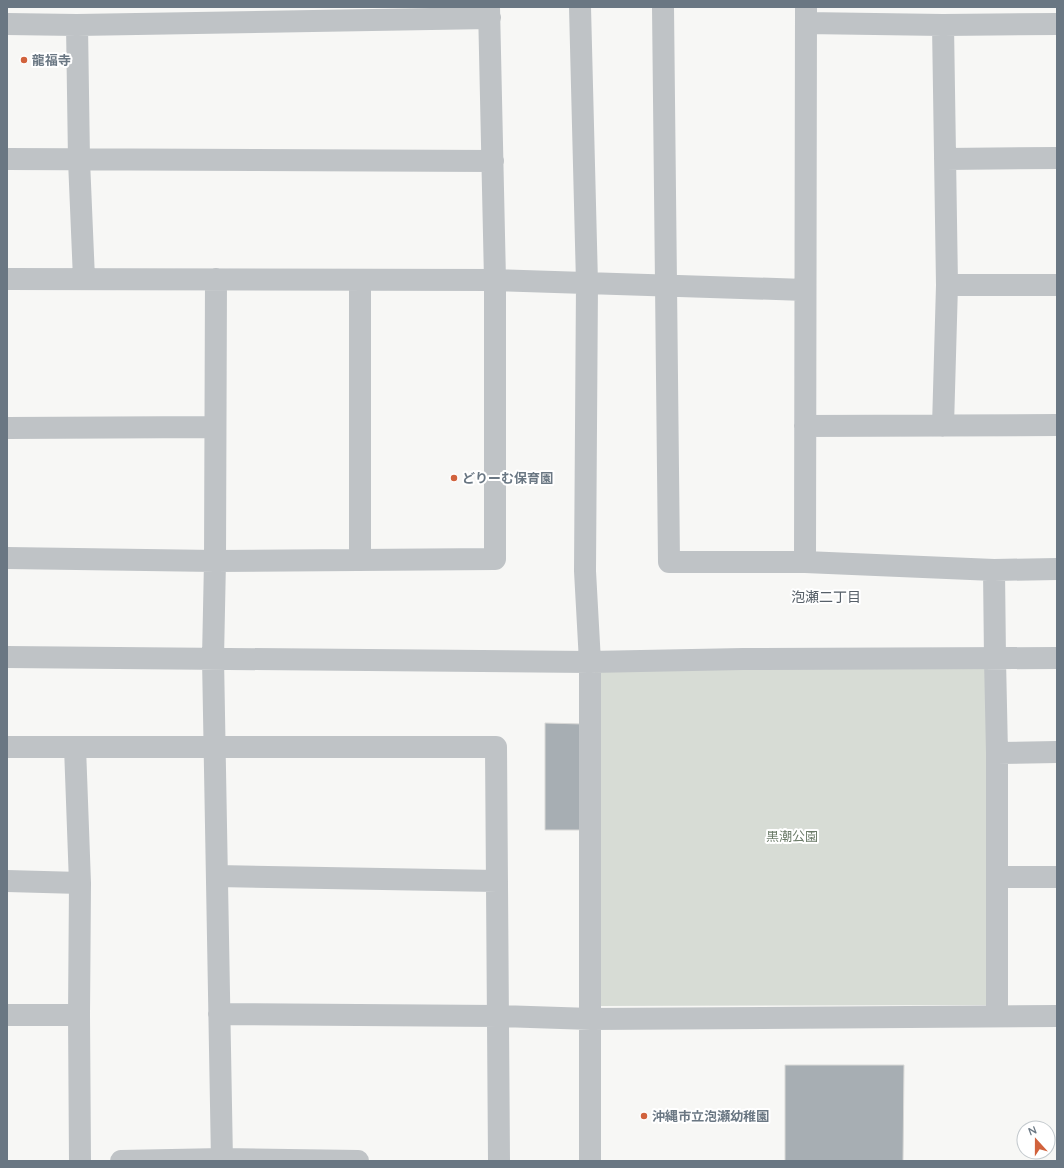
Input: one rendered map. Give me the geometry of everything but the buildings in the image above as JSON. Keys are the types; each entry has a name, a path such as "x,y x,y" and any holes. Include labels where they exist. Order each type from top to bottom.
{"street":[{"path":"580,7 587,283 585,571 590,662 590,1161"},
{"path":"663,7 669,562 805,562 994,570 1057,569"},
{"path":"7,24 77,25 490,13 495,280 494,559 215,561 7,558"},
{"path":"805,562 806,15 943,24 1057,24"},
{"path":"943,24 947,285 943,426"},
{"path":"77,25 79,160 84,279"},
{"path":"946,158 1057,158"},
{"path":"7,160 493,162"},
{"path":"7,279 495,280 806,290"},
{"path":"216,279 215,561 213,658 222,1160"},
{"path":"360,280 360,560"},
{"path":"947,285 1057,285"},
{"path":"805,426 1057,425"},
{"path":"7,428 215,427"},
{"path":"994,570 997,753 997,1015"},
{"path":"7,657 590,662 742,659 1057,658"},
{"path":"7,746 496,747 499,1161"},
{"path":"75,747 80,883 80,1161"},
{"path":"997,753 1057,752"},
{"path":"217,876 497,881"},
{"path":"997,877 1057,877"},
{"path":"7,881 80,883"},
{"path":"219,1014 497,1016 591,1019 997,1015 1057,1016"},
{"path":"7,1015 79,1015"},
{"path":"121,1161 358,1161"}],"green space":[{"name":"黒潮公園","path":"988,666 989,1005 596,1006 595,667"}],"place":[{"name":"龍福寺","path":"24,60"},
{"name":"どりーむ保育園","path":"454,478"},
{"name":"沖縄市立泡瀬幼稚園","path":"644,1116"}],"district":[{"name":"泡瀬二丁目","path":"826,597"}]}
